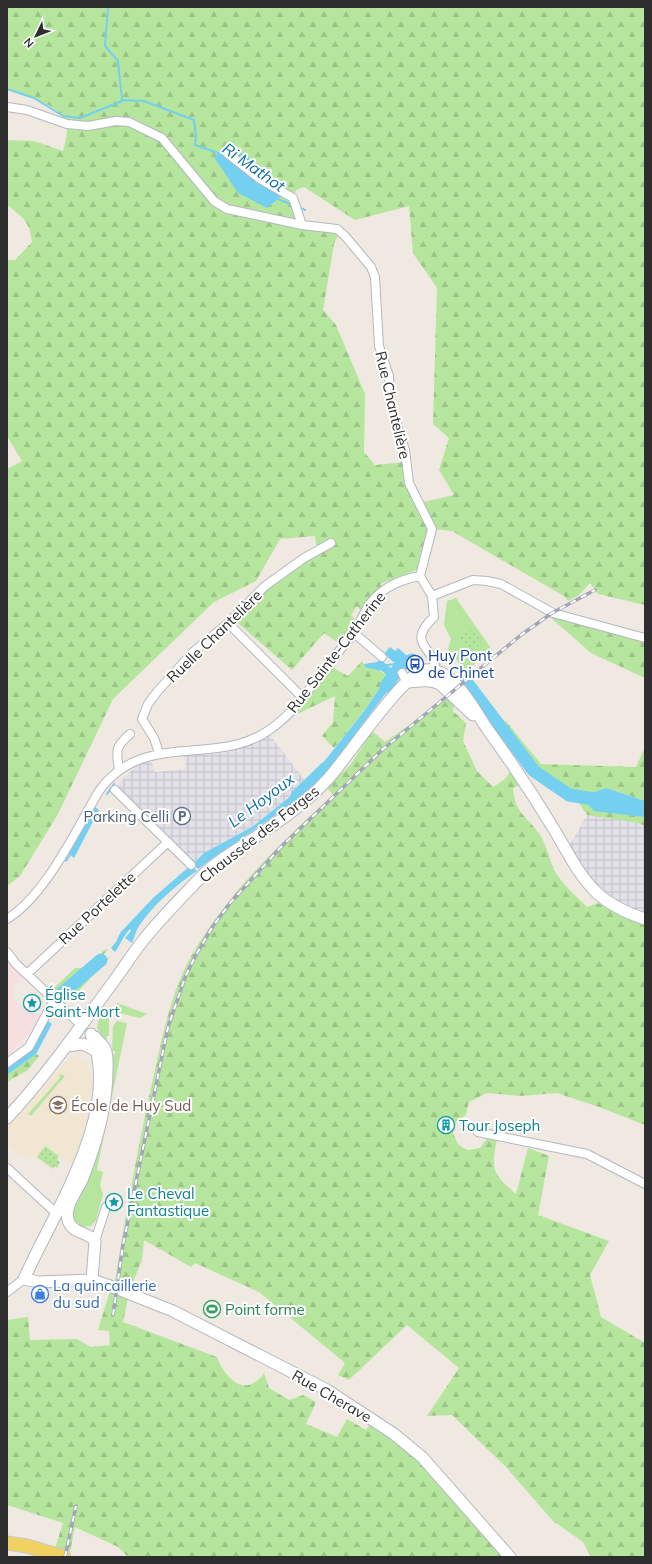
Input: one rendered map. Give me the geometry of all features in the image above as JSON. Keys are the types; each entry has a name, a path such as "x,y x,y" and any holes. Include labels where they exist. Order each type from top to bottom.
{"main road":[{"path":"7,1543 27,1546 64,1557"}],"street":[{"name":"Rue Chantelière","path":"7,107 27,110 67,124 88,126 116,121 129,122 162,138 214,201 227,209 302,225 329,228 340,231 371,267 375,277 379,346 389,376 390,404 405,450 409,482 432,529 420,576"},
{"path":"227,153 260,179 293,198 302,225"},
{"name":"Ruelle Chantelière","path":"159,753 154,738 142,719 145,709 157,692 193,652 228,623 265,586 304,558 331,543"},
{"path":"420,576 432,596 434,617 423,627 422,644 432,658 434,676 486,727 528,786 582,874 595,891 611,904 630,914 645,919"},
{"name":"Rue Sainte-Catherine","path":"7,919 24,905 40,888 60,858 99,791 106,781 119,770 134,761 159,753 228,748 271,729 303,698 327,664 354,633 366,610 376,596 393,583 420,576"},
{"path":"432,596 473,580 487,581 501,584 553,613 645,638"},
{"path":"228,623 303,698"},
{"path":"354,633 382,657"},
{"name":"Chaussée des Forges","path":"7,1118 66,1046 146,937 202,876 223,858 283,818 316,791 337,769 406,679 434,676"},
{"path":"119,770 117,754 118,745 130,734"},
{"path":"115,790 191,864"},
{"name":"Rue Portelette","path":"27,974 168,842"},
{"path":"7,952 27,974 91,1034 104,1048 107,1056 105,1103 94,1144 81,1180 68,1208 67,1216 68,1221 74,1229 89,1236 95,1241"},
{"path":"7,1063 29,1047 54,1000"},
{"path":"9,1291 24,1279 78,1169 93,1122 99,1089 97,1050 91,1034"},
{"path":"66,1046 83,1044 97,1050"},
{"path":"478,1132 587,1154 645,1184"},
{"path":"7,1168 56,1213"},
{"path":"24,1279 38,1282 92,1280 95,1241 106,1207"},
{"name":"Rue Cherave","path":"92,1280 116,1288 183,1316 328,1390 394,1434 432,1467 510,1557"}],"shaded area":[{"path":"269,734 307,783 252,827 204,853 193,864 116,786 138,764 151,760 155,772 186,769 184,755 229,752"},
{"path":"587,815 638,823 645,826 645,925 628,919 598,903 595,891 567,850"},
{"path":"7,957 23,978 13,986 14,999 21,1007 40,1015 33,1030 7,1056"},
{"name":"École de Huy Sud","path":"73,1055 79,1058 79,1061 83,1060 86,1062 93,1083 94,1092 89,1095 85,1116 88,1120 74,1166 45,1146 37,1157 34,1154 29,1160 22,1154 19,1157 7,1146 7,1128 62,1065"}],"green space":[{"path":"7,7 645,7 645,605 598,594 590,583 578,596 568,601 564,596 452,531 432,529 421,571 416,570 380,584 384,590 364,614 357,606 351,615 359,624 354,633 338,643 324,633 292,670 232,618 317,550 315,536 280,539 256,581 214,602 113,699 58,814 20,876 7,886 7,469 22,461 7,436 7,260 15,260 32,242 30,229 25,220 7,205 7,140 34,141 63,151 67,129 63,116 57,111 41,101 7,89","holes":["304,187 355,220 409,206 413,253 437,288 433,424 449,438 439,470 454,495 419,503 406,462 375,465 364,452 365,394 336,325 323,310 334,244 340,231 302,225 293,198 296,190"]},
{"path":"456,598 492,650 466,671 448,649 451,639 444,625 447,601"},
{"path":"555,614 645,638 645,678 591,653 550,617"},
{"path":"472,629 482,643 470,651 460,637"},
{"path":"362,661 365,667 377,669 388,676 365,710 334,748 322,736 333,722 335,696 291,717 288,714 327,664 348,676"},
{"path":"450,696 455,702 453,711 466,723 463,741 477,771 493,787 505,779 512,769 521,785 513,788 516,804 519,810 540,835 554,870 565,885 587,907 598,903 628,919 645,925 645,1125 557,1093 520,1096 487,1093 469,1102 466,1115 456,1122 453,1133 458,1144 468,1150 480,1148 488,1137 497,1139 494,1158 495,1170 502,1181 516,1194 528,1148 549,1156 538,1215 609,1241 590,1275 601,1317 645,1343 645,1557 591,1557 583,1542 553,1521 505,1466 452,1415 427,1416 459,1368 407,1325 349,1380 338,1375 345,1363 259,1292 195,1263 191,1267 144,1240 142,1260 130,1289 115,1281 137,1154 168,1014 185,967 193,953 207,931 239,889 294,831 333,795 327,788 351,764 372,731 385,742"},
{"path":"505,720 541,764 636,767 645,747 645,801 606,788 581,797 645,817 645,826 638,823 587,815 579,803 534,771 506,732"},
{"path":"106,949 108,950 91,966 91,971 112,955 74,996 64,998 53,989 75,968 84,968"},
{"path":"117,1003 147,1014 140,1018 119,1013 115,1008"},
{"path":"109,1008 109,1036 107,1036 106,1042 97,1028 99,1018"},
{"path":"117,1021 127,1023 97,1170 103,1172 100,1185 103,1194 96,1220 91,1226 82,1227 73,1219 72,1210 105,1123 111,1099 112,1055 114,1055 115,1051 112,1051 113,1026"},
{"path":"36,1054 39,1056 28,1070 7,1082 7,1075"},
{"path":"60,1074 65,1076 31,1116 28,1114 59,1079"},
{"path":"45,1146 59,1156 57,1160 60,1162 57,1168 54,1166 53,1169 37,1157"},
{"path":"110,1291 128,1298 123,1322 217,1357 219,1363 227,1374 237,1383 249,1385 258,1380 264,1373 269,1388 289,1400 303,1395 316,1402 306,1424 337,1437 347,1419 366,1430 373,1420 394,1434 510,1557 128,1557 118,1547 75,1527 69,1557 55,1548 63,1523 7,1505 7,1320 28,1317 30,1340 77,1339 91,1347 110,1345 109,1331 98,1330"}],"water":[{"path":"230,145 254,162 285,188 278,199 267,208 238,193 214,157"},
{"path":"390,647 395,651 398,648 412,660 404,671 384,654"},
{"path":"380,659 400,676 337,758 315,784 311,778 365,710 388,676 382,671 365,667 364,664 377,662"},
{"path":"307,783 311,788 283,809 198,869 193,864 204,853 252,827"},
{"path":"606,788 645,801 645,817 594,811 581,797"},
{"path":"94,806 99,810 74,858 68,853"},
{"path":"191,865 197,871 173,889 158,903 139,926 132,943 125,938 131,931 130,929 115,952 111,948 116,942 120,933 153,898"},
{"path":"47,1020 52,1024 36,1054 7,1075 7,1068"}],"waterway":[{"name":"Ri Mathot","path":"108,7 105,46 118,61 122,100 144,101 194,120 196,135 195,145 221,154"},
{"path":"7,89 34,98 63,116 80,118 122,101"},
{"name":"Ri Mathot","path":"276,198 292,205"},
{"name":"Ri Mathot","path":"298,207 305,210"},
{"name":"Le Hoyoux","path":"386,686 402,664 412,660"},
{"path":"386,665 397,664"},
{"name":"Le Hoyoux","path":"467,683 534,771 569,795 599,800"},
{"name":"Le Hoyoux","path":"297,796 326,768"},
{"path":"107,794 111,788"},
{"path":"66,861 71,853"},
{"name":"Le Hoyoux","path":"60,995 101,960"}],"railway":[{"path":"113,1315 123,1245 168,1027 186,975 213,926 231,902 281,847 382,750 521,635 552,613 595,590"},
{"path":"65,1557 76,1506"}],"place":[{"name":"Huy Pont de Chinet","path":"415,664"},
{"name":"Parking Celli","path":"182,816"},
{"name":"Église Saint-Mort","path":"32,1003"},
{"name":"École de Huy Sud","path":"58,1105"},
{"name":"Tour Joseph","path":"446,1125"},
{"name":"Le Cheval Fantastique","path":"114,1202"},
{"name":"La quincaillerie du sud","path":"40,1294"},
{"name":"Point forme","path":"212,1309"}]}
